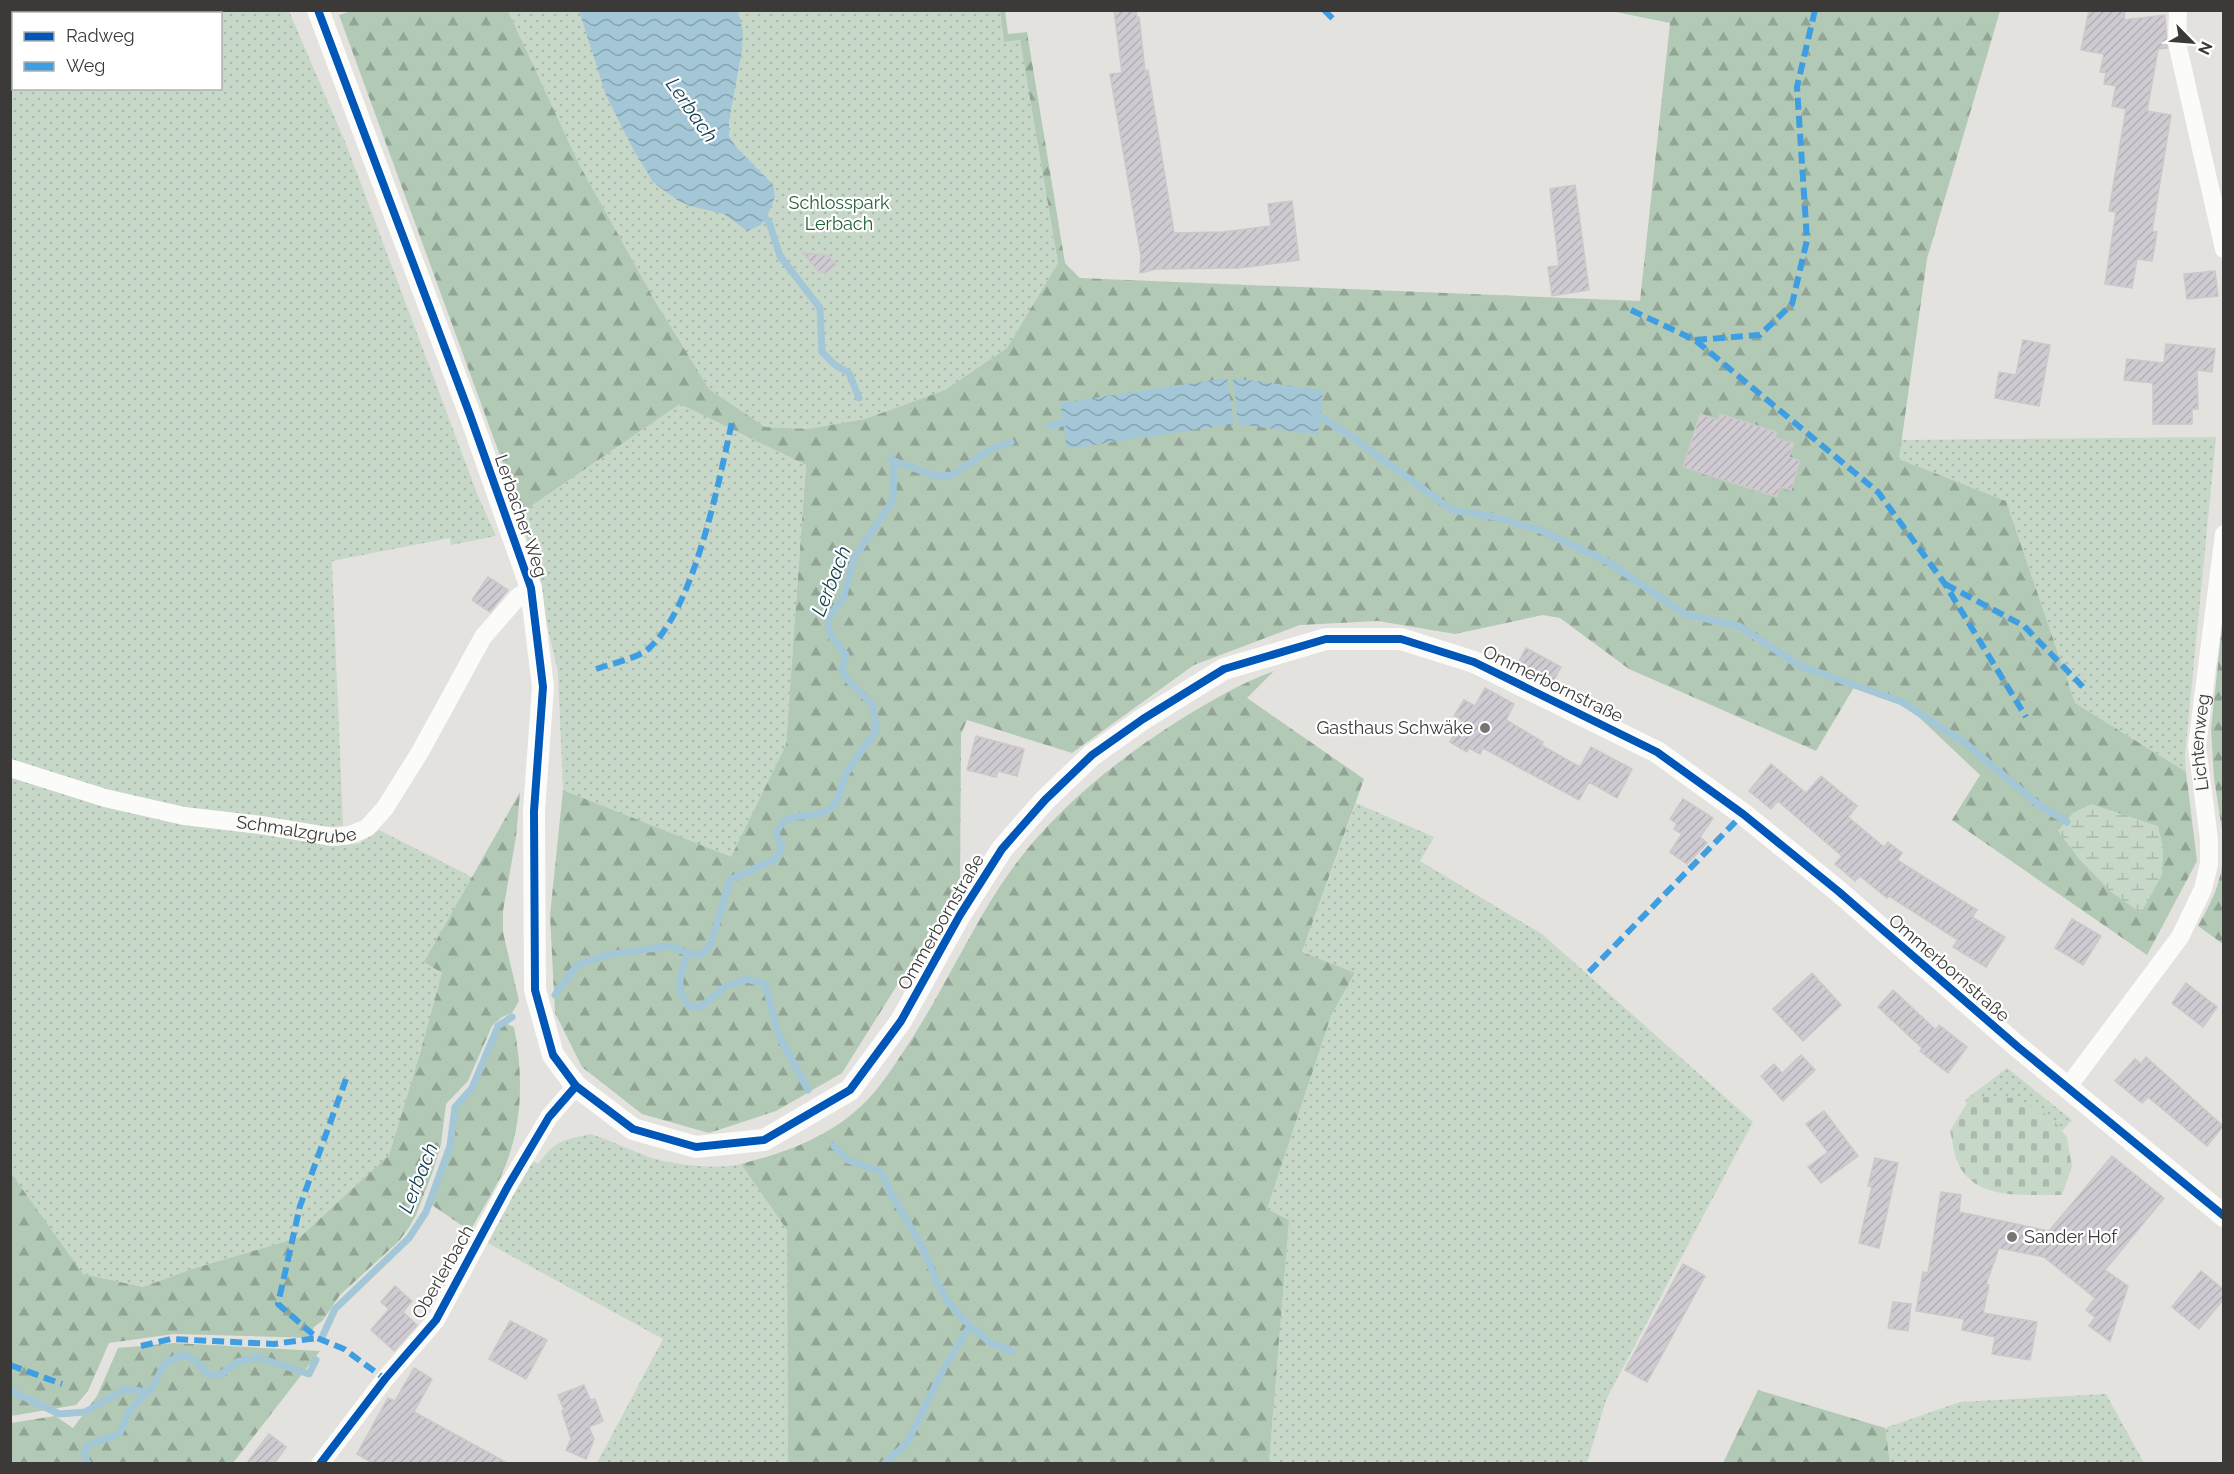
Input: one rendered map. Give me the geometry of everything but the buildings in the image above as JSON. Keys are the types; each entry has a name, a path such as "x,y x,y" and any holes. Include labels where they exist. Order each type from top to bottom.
{"street":[{"name":"Lerbacher Weg","path":"318,10 470,415 531,588 543,687 534,811 535,990 553,1054 576,1086"},
{"path":"2178,10 2177,43 2223,249"},
{"name":"Lichtenweg","path":"2067,1088 2180,937 2203,889 2209,864 2209,839 2198,746 2223,534"},
{"name":"Schmalzgrube","path":"10,768 105,798 184,816 261,825 333,837 350,835 367,828 385,808 420,752 483,637 518,597 531,588"},
{"name":"Ommerbornstraße","path":"576,1086 633,1129 696,1147 764,1140 850,1090 901,1022 960,915 1002,849 1045,800 1092,755 1143,718 1224,669 1326,639 1401,639 1474,662 1657,752 1743,814 1830,884 2067,1088 2223,1216"},
{"name":"Oberlerbach","path":"320,1464 385,1379 436,1320 508,1186 543,1127 576,1086"}],"green space":[{"path":"355,10 508,11 579,164 655,301 709,389 765,427 807,429 865,419 945,390 1007,348 1058,263 1020,40 1004,42 1000,11 1005,11 1008,34 1027,32 1065,263 1080,278 1640,301 1670,23 1611,11 2000,11 1927,259 1899,459 2006,501 2075,703 2186,772 2197,861 2147,955 1952,820 1980,775 1907,706 1856,684 1816,751 1629,669 1560,618 1543,615 1455,634 1378,621 1300,625 1194,665 1072,753 967,720 961,734 960,885 842,1073 776,1111 709,1133 642,1114 582,1067 555,1013 550,915 563,790 731,857 786,745 806,465 680,404 521,513 339,15"},
{"path":"10,11 289,11 346,144 478,496 496,536 451,545 450,538 332,561 343,826 323,827 179,810 11,762"},
{"name":"Schlosspark Lerbach","path":"508,11 1000,11 1004,42 1020,40 1058,263 1007,348 945,390 865,419 807,429 765,427 709,389 655,301 579,164"},
{"path":"680,404 806,465 786,745 731,858 563,790 558,672 521,513"},
{"path":"2216,437 2185,755 2186,772 2075,703 2006,501 1899,459 1901,440"},
{"path":"2223,617 2223,836 2214,778 2211,729"},
{"path":"1274,671 1247,698 1364,779 1302,952 1355,973 1331,1016 1267,1209 1289,1220 1269,1463 788,1463 787,1230 741,1164 785,1151 814,1139 840,1123 873,1094 914,1036 995,894 1032,843 1076,798 1125,757 1178,721 1236,688"},
{"path":"10,777 174,823 341,845 360,843 379,830 472,877 424,962 442,973 389,1155 300,1237 192,1269 143,1287 82,1274 11,1173"},
{"path":"520,792 516,837 503,911 503,932 519,1001 512,1013 502,1017 492,1026 468,1081 446,1104 441,1144 433,1171 416,1215 399,1241 340,1295 323,1320 313,1328 314,1338 174,1334 109,1343 88,1391 76,1405 11,1416 11,1173 83,1274 143,1287 192,1269 300,1237 389,1155 442,973 424,962"},
{"path":"1356,803 1434,837 1420,861 1542,934 1753,1122 1606,1400 1587,1463 1269,1463 1289,1220 1267,1209 1331,1016 1355,974 1302,953"},
{"path":"2091,804 2158,826 2163,847 2162,875 2141,913 2111,892 2079,859 2058,831 2073,813"},
{"path":"2223,856 2223,944 2198,926 2215,892"},
{"path":"509,1020 507,1024 514,1027 519,1065 517,1123 508,1160 470,1231 429,1203 449,1147 453,1110 475,1082 495,1029"},
{"path":"2007,1068 2072,1120 2062,1131 2051,1117 1980,1097 1967,1103 1965,1100"},
{"path":"1980,1097 2016,1098 2051,1117 2067,1137 2072,1167 2062,1195 2003,1193 1989,1190 1966,1176 1956,1159 1950,1131 1967,1103"},
{"path":"591,1134 652,1158 673,1163 709,1167 741,1164 787,1230 788,1463 597,1463 663,1339 486,1242 530,1159 538,1164 550,1150 561,1142"},
{"path":"174,1343 320,1351 233,1463 11,1463 11,1423 55,1416 73,1428 97,1396 118,1348"},
{"path":"1758,1390 1885,1428 1890,1463 1723,1463"},
{"path":"2106,1394 2144,1463 1890,1463 1885,1428 1960,1402"}],"water":[{"path":"579,11 738,11 743,32 742,50 729,121 729,136 736,147 773,185 775,197 761,225 747,231 724,214 690,206 677,200 653,182 633,149 606,95"},
{"path":"1227,378 1234,424 1067,449 1060,403"},
{"path":"1233,378 1323,390 1318,435 1238,424"}],"waterway":[{"name":"Lerbach","path":"760,213 769,222 780,256 820,308 822,352 835,365 849,373 859,398"},
{"path":"1313,412 1352,437 1452,510 1495,517 1540,530 1610,563 1684,614 1739,626 1798,665 1902,702 1965,743 2039,805 2067,822"},
{"path":"1050,426 1070,421"},
{"path":"894,461 935,476 952,475 991,449 1011,442"},
{"name":"Lerbach","path":"555,995 577,965 607,955 669,946 701,955 710,946 730,880 777,858 782,846 776,835 784,822 796,817 819,814 835,804 847,772 876,730 873,705 847,679 842,670 846,655 831,636 828,625 830,615 843,598 854,558 893,500 894,461 891,458"},
{"path":"688,953 681,974 680,987 690,1007 700,1007 725,987 746,979 765,984 779,1036 808,1090"},
{"name":"Lerbach","path":"323,1335 335,1309 409,1238 426,1212 450,1146 455,1107 472,1088 498,1026 512,1017"},
{"path":"834,1146 848,1160 881,1172 922,1247 948,1302 970,1326 944,1368 907,1443 884,1464"},
{"path":"970,1326 992,1344 1012,1351"},
{"name":"Lerbach","path":"88,1464 84,1454 87,1446 120,1433 129,1411 152,1388 165,1363 182,1355 195,1360 208,1374 220,1375 237,1362 257,1357 309,1374 316,1360"},
{"path":"10,1390 59,1414 85,1412 125,1389 148,1392"}],"marked path":[{"path":"1324,10 1336,22"},
{"path":"1695,340 1760,335 1792,304 1807,240 1797,87 1815,10"},
{"path":"1631,310 1695,340 1878,492 1945,584 2026,717"},
{"path":"596,669 631,658 647,650 664,631 678,606 691,576 712,510 732,422"},
{"path":"1945,584 2024,626 2085,689"},
{"path":"1589,972 1743,814"},
{"path":"346,1079 300,1206 278,1304 317,1338 344,1349 385,1379"},
{"path":"141,1346 171,1339 274,1344 317,1338"},
{"path":"10,1365 62,1384"}],"cycle path":[{"path":"318,10 470,415 531,588 543,687 534,811 535,990 553,1055 576,1086 633,1129 696,1147 764,1140 850,1090 901,1021 960,915 1002,849 1045,800 1092,755 1143,719 1224,669 1326,639 1401,639 1474,662 1657,752 1743,814 1838,891 2018,1047 2224,1216"},
{"path":"320,1464 385,1379 436,1320 508,1186 549,1117 576,1086"}],"place":[{"name":"Gasthaus Schwäke","path":"1485,728"},
{"name":"Sander Hof","path":"2012,1237"}]}
